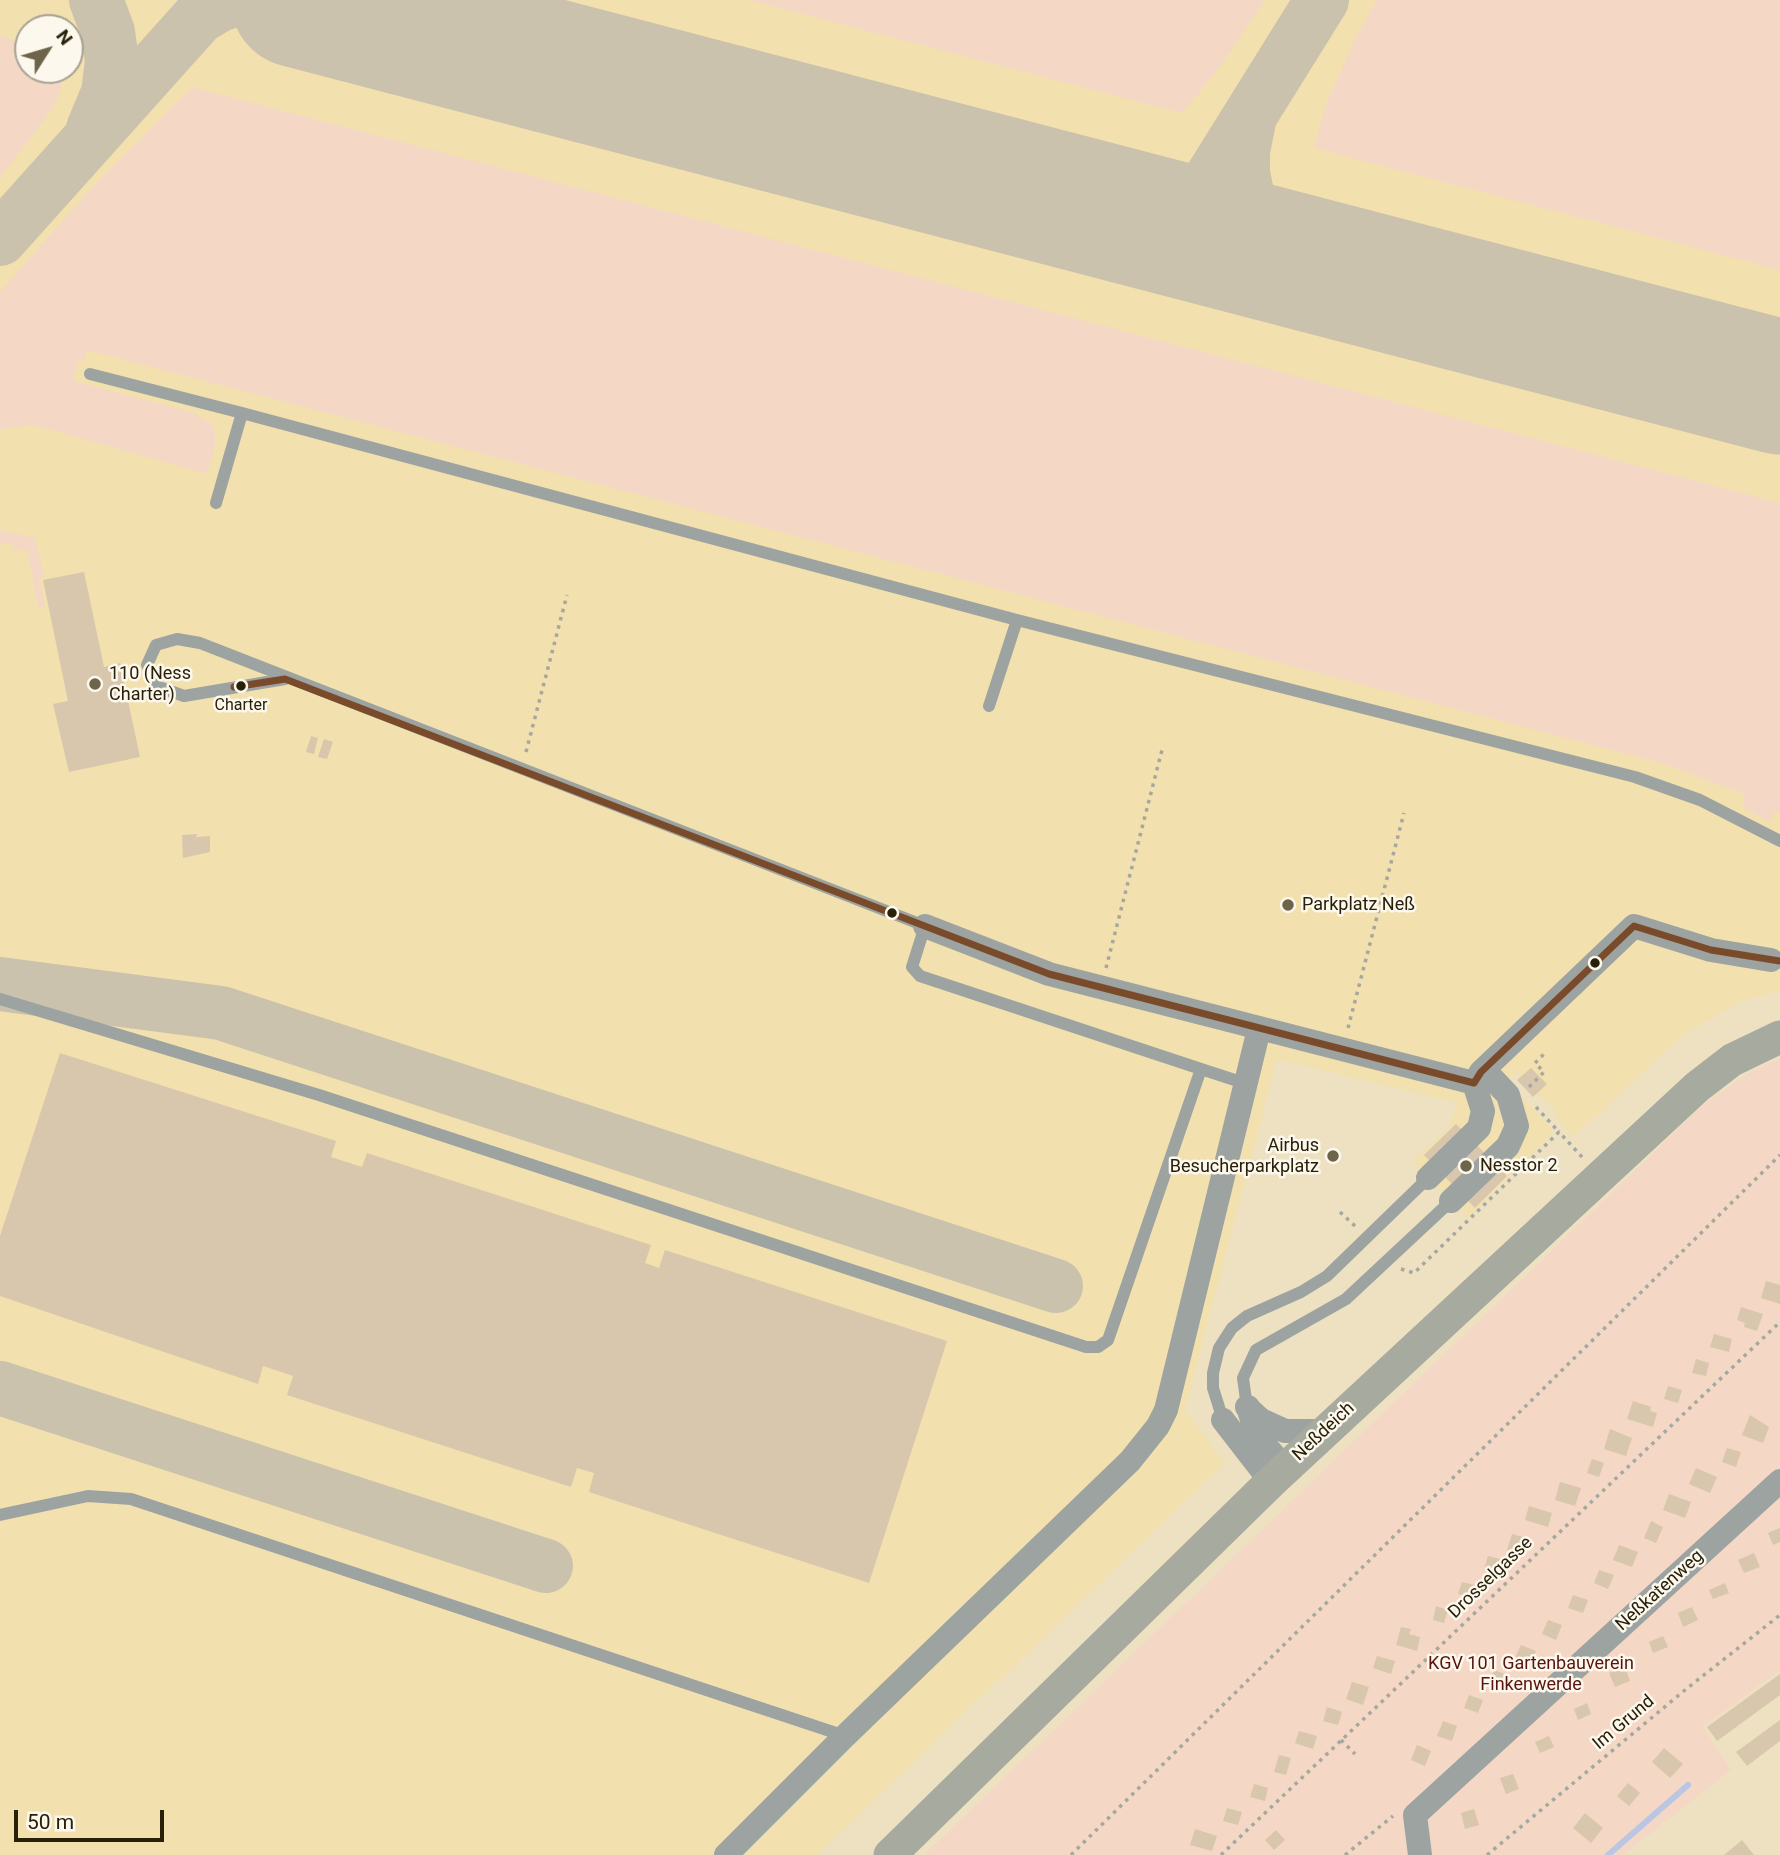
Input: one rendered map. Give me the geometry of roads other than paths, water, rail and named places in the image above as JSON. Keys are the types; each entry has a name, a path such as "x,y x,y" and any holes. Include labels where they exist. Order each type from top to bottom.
{"street":[{"path":"925,926 1049,974 1342,1051 1501,1085 1523,1104 1515,1137 1451,1201"},
{"path":"1478,1078 1634,926 1711,950 1775,960"},
{"path":"726,1855 845,1736 1130,1461 1158,1426 1166,1410 1259,1029"},
{"name":"Neßdeich","path":"890,1855 1278,1475 1706,1079 1732,1060 1780,1037"},
{"path":"1428,1178 1479,1128 1482,1111 1478,1078"},
{"path":"1247,1407 1261,1420 1285,1431 1326,1431"},
{"path":"1247,1407 1256,1436 1278,1475"},
{"path":"1223,1420 1278,1475"},
{"name":"Neßkatenweg","path":"1420,1855 1415,1815 1780,1481"}],"lane":[{"path":"90,374 1017,620 1635,778 1700,800 1780,841"},
{"path":"216,503 242,413"},
{"path":"989,706 1017,620"},
{"path":"285,679 184,696 156,686 147,665 156,645 177,639 200,643 285,679 925,926 913,965 917,975 1247,1084"},
{"path":"0,999 320,1095 1092,1348 1104,1344 1111,1334 1201,1069"},
{"path":"1223,1420 1213,1388 1213,1373 1219,1348 1232,1328 1247,1316 1301,1292 1327,1276 1428,1178"},
{"path":"1247,1407 1244,1378 1256,1350 1346,1299 1451,1201"},
{"path":"0,1515 88,1496 131,1499 845,1736"}],"waterway":[{"path":"1608,1855 1688,1785"}],"place":[{"name":"110 (Ness Charter)","path":"95,684"},
{"name":"Charter","path":"241,686"},
{"name":"Parkplatz Neß","path":"1288,905"},
{"name":"Airbus Besucherparkplatz","path":"1333,1156"},
{"name":"Nesstor 2","path":"1466,1166"}],"park label":[{"name":"KGV 101 Gartenbauverein Finkenwerde","path":"1531,1674"}]}
